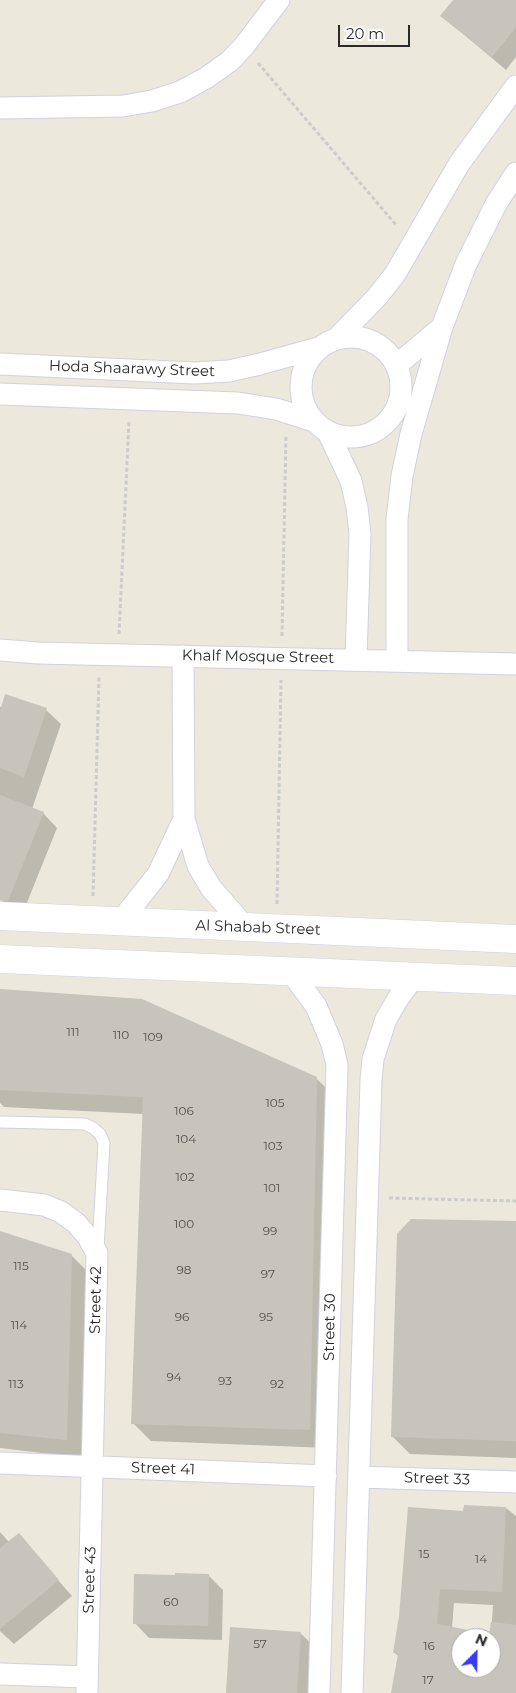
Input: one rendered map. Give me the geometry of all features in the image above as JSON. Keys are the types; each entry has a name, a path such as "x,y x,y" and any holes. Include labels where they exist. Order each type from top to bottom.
{"street":[{"path":"0,108 123,106 152,101 180,92 206,78 230,61 244,46 279,0"},
{"path":"356,659 360,534 357,507 351,481 321,426 304,403 301,382 304,368 311,356 329,343 377,297 413,245 459,164 516,86"},
{"path":"397,660 397,519 402,476 411,434 442,327 466,264 496,204 516,173"},
{"path":"397,365 442,327"},
{"path":"321,426 344,437 361,437 377,431 390,421 402,393 401,378 397,365 389,353 378,344 365,338 350,336 329,343"},
{"name":"Hoda Shaarawy Street","path":"0,364 194,373 244,368 329,343"},
{"name":"Hoda Shaarawy Street","path":"0,394 238,403 276,409 321,426"},
{"path":"398,406 411,434"},
{"name":"Khalf Mosque Street","path":"0,650 516,664"},
{"path":"183,656 184,819 190,844 207,881 227,908 246,928"},
{"path":"120,922 158,874 184,819"},
{"name":"Al Shabab Street","path":"0,916 516,939"},
{"path":"0,960 516,981"},
{"name":"Street 30","path":"291,972 316,1006 332,1044 337,1065 319,1693"},
{"path":"352,1693 370,1080 378,1038 399,997 414,977"},
{"path":"335,1118 369,1120"},
{"name":"Street 42","path":"0,1200 35,1203 61,1212 82,1230 97,1253 93,1466"},
{"name":"Street 41","path":"0,1463 326,1476"},
{"name":"Street 43","path":"87,1685 93,1466"},
{"name":"Street 33","path":"359,1477 516,1482"},
{"path":"323,1544 357,1544"},
{"path":"0,1674 87,1685"}],"lane":[{"path":"0,1122 85,1124 94,1128 100,1134 104,1142 97,1253"}],"path":[{"path":"244,46 413,245"},
{"path":"92,921 109,654 130,399"},
{"path":"367,1198 516,1202"}],"building":[{"path":"453,0 516,0 516,27 492,57 440,16"},
{"path":"5,694 47,708 24,777 0,768 0,711"},
{"path":"0,795 44,812 8,901 0,900"},
{"path":"0,989 142,999 317,1077 310,1430 131,1424 143,1097 0,1090"},
{"path":"411,1219 516,1221 516,1441 391,1437 397,1234"},
{"path":"0,1231 72,1254 67,1440 0,1433"},
{"path":"464,1505 506,1507 502,1592 440,1589 437,1624 458,1628 451,1628 451,1678 501,1678 501,1628 490,1628 491,1622 516,1625 516,1693 391,1693 398,1654 393,1653 399,1616 408,1507 463,1511"},
{"path":"19,1533 59,1580 0,1629 0,1548"},
{"path":"175,1573 209,1574 208,1626 133,1624 134,1574 175,1575"},
{"path":"230,1627 301,1632 297,1693 226,1693"}]}
